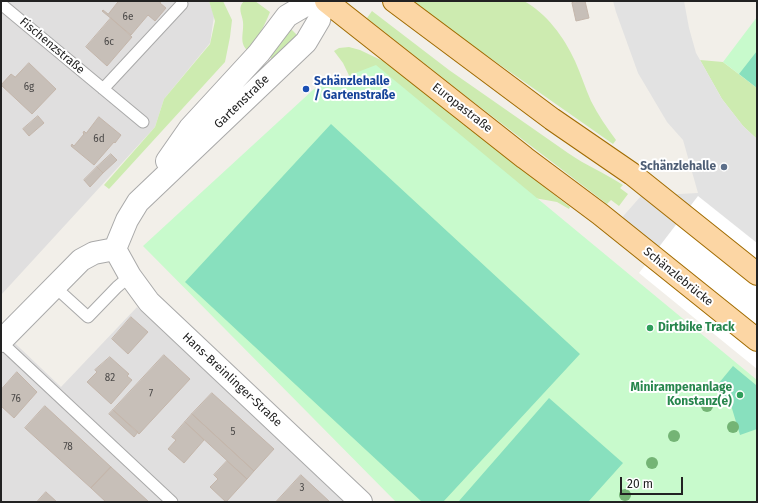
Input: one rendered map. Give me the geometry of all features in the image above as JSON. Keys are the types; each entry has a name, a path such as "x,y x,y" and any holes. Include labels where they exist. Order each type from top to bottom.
{"main road":[{"name":"Europastraße","path":"325,1 525,158 600,214"},
{"path":"394,1 546,115 632,174 757,274"},
{"name":"Schänzlebrücke","path":"600,214 757,340"}],"street":[{"name":"Gartenstraße","path":"146,194 171,154 190,128 259,53 287,16 304,6 318,1"},
{"name":"Gartenstraße","path":"116,249 127,220 138,202 306,42 319,20 325,1"},
{"name":"Hans-Breinlinger-Straße","path":"116,249 130,276 149,302 361,502"},
{"path":"1,341 80,260 94,253 116,249"}],"lane":[{"name":"Fischenzstraße","path":"1,4 102,89 144,122"},
{"path":"102,89 182,4"},
{"path":"55,287 88,317 116,287 130,276"},
{"path":"1,341 172,502"}],"shaded area":[{"path":"1,1 209,1 214,16 210,43 164,99 155,127 1,295"},
{"name":"Schänzlehalle","path":"613,1 684,1 696,53 722,99 743,126 757,139 757,366 618,222 641,196 698,193 683,140 667,122 638,73"},
{"path":"137,307 344,502 1,502 1,330 61,387"}],"green space":[{"path":"209,1 223,1 232,20 225,62 109,189 104,185 155,127 164,99 210,44 215,21"},
{"path":"244,1 255,1 270,12 260,32 247,50 242,41 243,22 240,11"},
{"path":"413,1 524,1 532,6 547,19 566,43 591,101 616,140 613,144 463,39"},
{"path":"372,11 449,70 568,153 623,185 620,188 628,194 619,206 611,200 607,204 467,97 367,18"},
{"path":"757,17 757,88 723,62"},
{"path":"290,28 297,35 272,59 268,55"},
{"path":"349,47 360,50 385,62 570,207 569,209 557,202 523,196 357,92 343,63 334,51 339,48"},
{"path":"757,51 757,88 739,74"},
{"path":"700,60 723,62 757,88 757,139 743,126 722,99"},
{"path":"376,65 757,380 757,502 396,502 143,246 314,89"},
{"path":"331,124 580,354 443,502 422,502 185,282"},
{"name":"Minirampenanlage Konstanz(e)","path":"733,366 757,386 757,429 740,435 730,402 714,389"},
{"path":"549,398 623,463 588,502 460,502 459,501"}],"pier":[{"path":"698,196 757,243 757,369 639,273"}],"building":[{"path":"119,1 161,1 160,3 166,8 155,21 148,15 131,35 102,11 103,10 108,14"},
{"path":"585,1 589,18 576,21 572,3"},
{"path":"111,18 132,37 107,66 86,47"},
{"path":"29,63 56,89 32,114 1,85 11,74 15,77"},
{"path":"38,116 44,123 29,136 23,129"},
{"path":"99,117 121,135 94,165 71,146 72,144 74,146 84,134 84,131 86,133"},
{"path":"111,154 117,160 103,173 97,167"},
{"path":"97,167 103,173 90,187 84,180"},
{"path":"131,317 148,332 128,354 112,339"},
{"path":"164,355 190,379 139,434 113,410"},
{"path":"110,357 129,374 127,376 132,380 111,404 87,382 97,372 95,370"},
{"path":"17,372 37,392 14,418 1,406 1,390"},
{"path":"212,393 274,449 254,471 192,414"},
{"path":"45,406 111,467 91,488 25,428"},
{"path":"113,410 138,432 134,437 109,414"},
{"path":"192,414 254,471 247,479 185,422"},
{"path":"185,422 204,440 184,463 168,449 176,440 172,437"},
{"path":"227,461 247,479 226,502 210,487 218,479 214,475"},
{"path":"111,467 149,502 106,502 91,488"},
{"path":"301,475 330,502 277,501"},
{"path":"46,492 57,502 37,502"}],"place":[{"name":"Schänzlehalle / Gartenstraße","path":"306,89"},
{"name":"Schänzlehalle","path":"724,167"},
{"name":"Dirtbike Track","path":"650,328"},
{"name":"Minirampenanlage Konstanz(e)","path":"740,395"}]}
